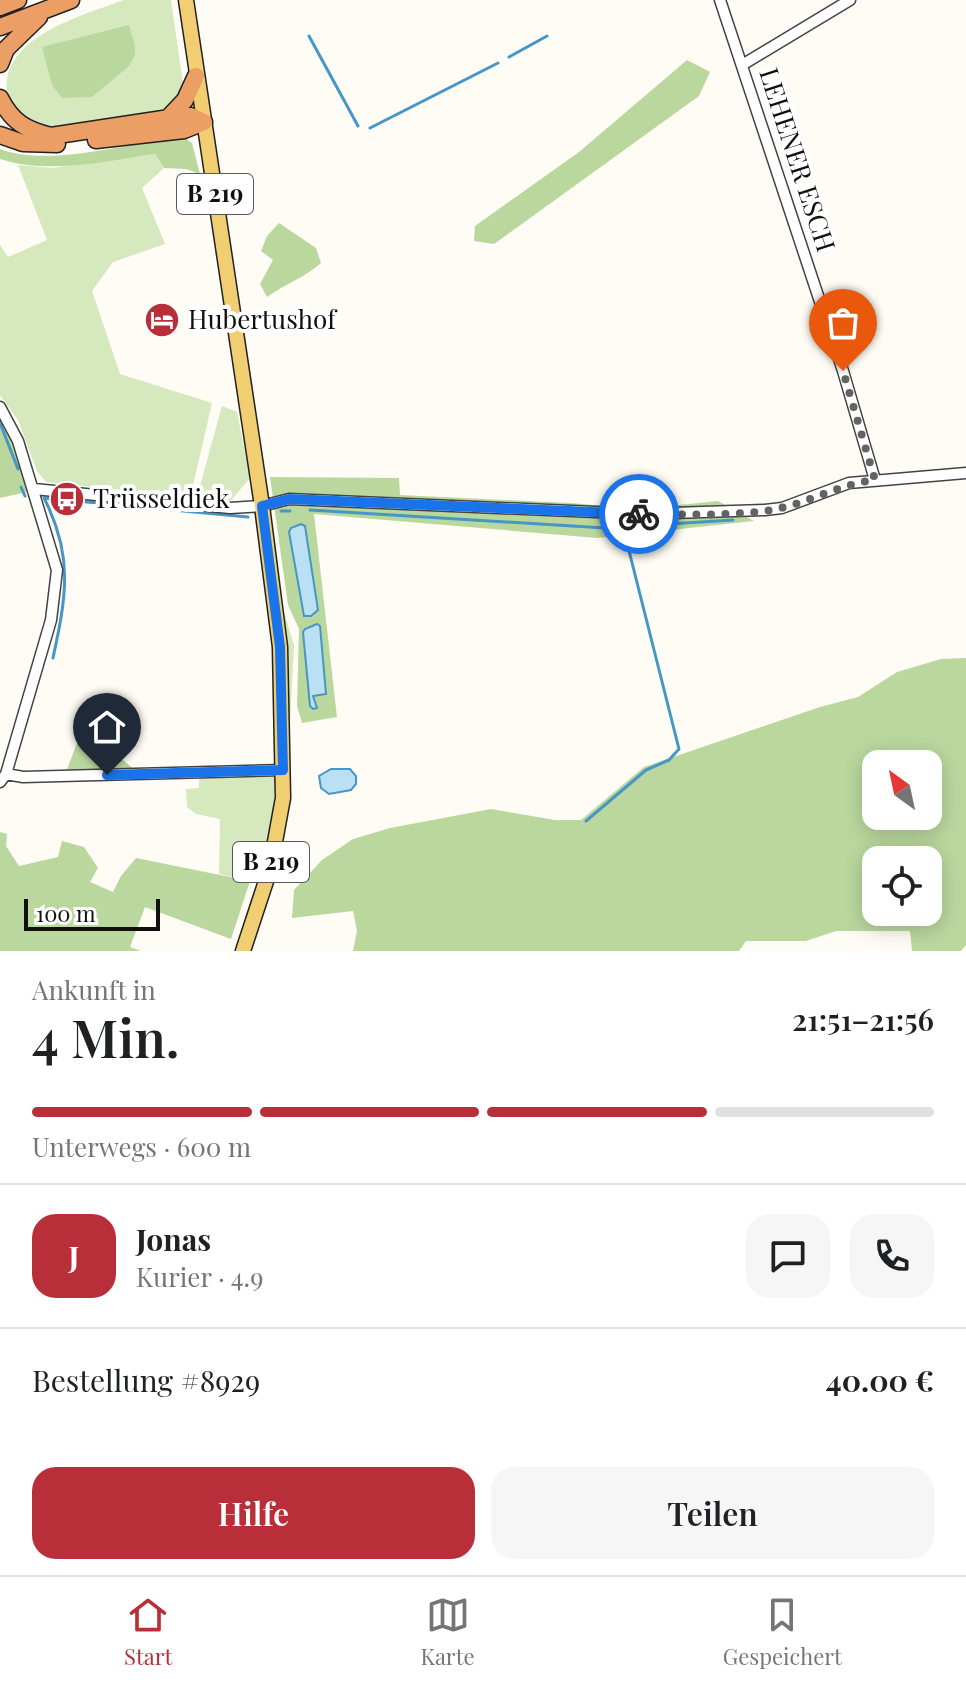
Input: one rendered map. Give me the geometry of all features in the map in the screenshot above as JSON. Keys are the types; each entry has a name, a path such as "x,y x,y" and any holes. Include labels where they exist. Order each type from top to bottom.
{"highway":[{"path":"0,7 18,0"},
{"path":"0,27 71,0"},
{"path":"0,64 6,49 19,34 49,9"},
{"path":"166,119 185,100 196,76"},
{"path":"0,98 8,114 19,125 51,136 191,116 204,122"},
{"path":"0,135 23,143 46,145 184,130 204,122"}],"main road":[{"name":"B 219","path":"186,0 262,506 280,647 283,798 270,869 243,951"}],"street":[{"path":"720,0 742,65"},
{"name":"LEHENER ESCH","path":"850,0 742,65 843,371 875,480"},
{"path":"0,407 18,441 57,570 51,620 3,778 283,770"},
{"path":"34,489 230,508 262,506 289,499 642,514 782,508 849,483 966,473"}],"green space":[{"path":"124,0 171,0 183,84 182,93 168,111 52,130 19,112 7,93 8,73 17,56 49,30"},
{"path":"129,25 135,55 129,66 92,97 62,98 52,85 42,47"},
{"path":"687,60 710,72 699,96 494,244 474,241 475,226 579,152"},
{"path":"184,137 192,143 200,174 186,169 164,168 155,154 58,166 19,164 0,159 0,149 42,156 66,155"},
{"path":"155,154 164,168 142,188 165,244 113,262 92,291 120,374 212,403 192,490 179,496 46,482 37,471 18,420 0,395 0,245 8,257 47,240 18,165 52,168"},
{"path":"279,223 316,248 321,263 267,297 260,284 273,260 261,251 267,236"},
{"path":"222,406 237,412 250,478 228,504 210,500 200,486"},
{"path":"0,417 13,441 27,492 0,498"},
{"path":"270,477 399,478 400,495 640,509 718,501 754,521 597,538 314,514 337,717 302,723 297,706 299,629 288,605"},
{"path":"272,514 282,605 294,645 290,722 288,721 285,650"},
{"path":"966,658 966,945 961,951 912,951 910,931 836,931 806,941 746,941 739,951 353,951 357,931 353,911 292,918 294,890 322,860 353,839 390,828 491,809 555,820 581,820 644,767 858,697 897,672 941,659"},
{"path":"80,735 118,756 135,770 66,772"},
{"path":"272,775 276,779 270,833 263,862 250,881 219,874 220,819 196,814 187,807 186,789 199,788 199,776"},
{"path":"0,832 7,834 6,846 19,866 58,857 62,841 84,847 98,868 90,882 113,892 136,858 250,881 231,939 145,907 130,947 141,951 0,951"}],"water":[{"path":"301,524 305,526 318,610 311,616 304,616 289,532"},
{"path":"317,624 320,626 326,694 313,696 317,708 313,709 310,706 303,632"},
{"path":"331,769 350,769 356,776 356,784 351,790 329,794 321,788 319,776"}],"waterway":[{"path":"309,36 358,126"},
{"path":"509,57 547,36"},
{"path":"370,128 498,63"},
{"path":"0,423 18,469"},
{"path":"21,487 25,496"},
{"path":"44,498 248,517"},
{"path":"44,498 60,539 65,577 53,658"},
{"path":"310,510 605,528 733,520"},
{"path":"281,511 290,511"},
{"path":"586,821 646,770 669,760 679,749 623,527"}],"way so far":[{"path":"639,514 782,508 849,483 875,480 843,371"}],"place":[{"name":"Hubertushof","path":"162,320"},
{"name":"Trüsseldiek","path":"67,499"}],"route":[{"path":"107,775 283,770 280,647 262,506 289,499 639,514"}]}
